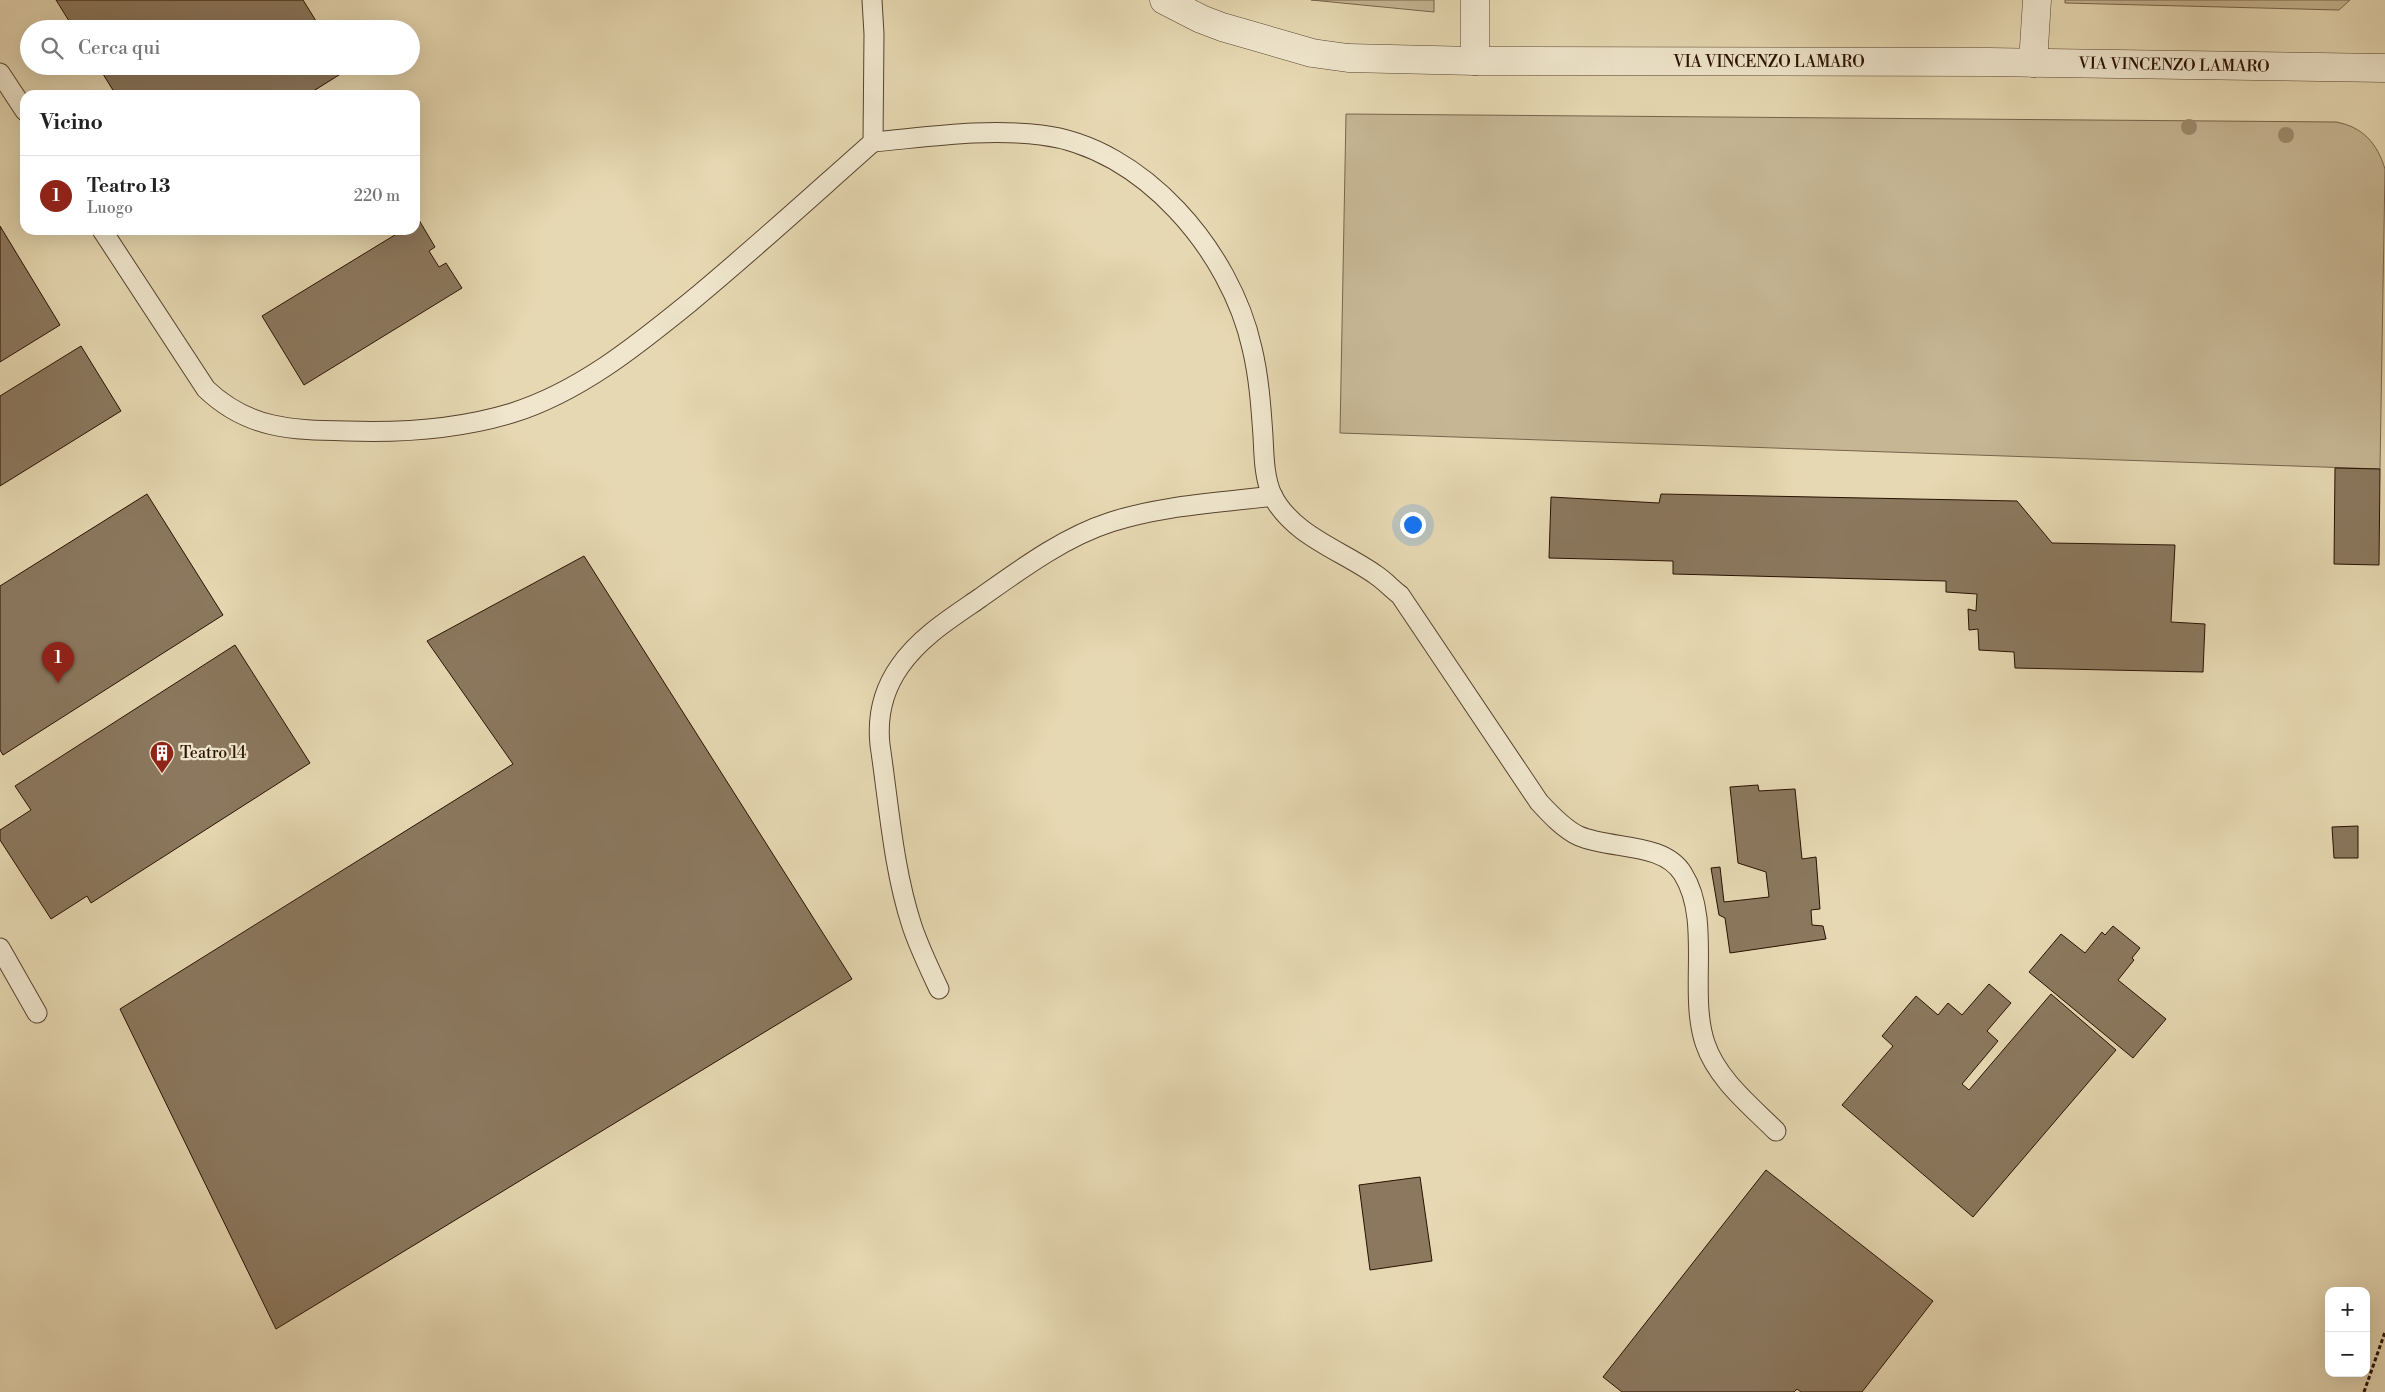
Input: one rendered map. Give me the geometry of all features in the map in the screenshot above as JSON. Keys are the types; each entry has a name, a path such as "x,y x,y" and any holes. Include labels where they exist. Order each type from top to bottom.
{"street":[{"name":"VIA VINCENZO LAMARO","path":"1164,0 1201,19 1222,27 1312,53 1364,59 2033,63 2385,68"},
{"path":"1475,0 1475,61"},
{"path":"2033,63 2037,0"}],"lane":[{"path":"872,0 874,34 873,142"},
{"path":"0,73 20,103"},
{"path":"105,235 199,379 206,389 224,406 247,418 270,425 315,431 380,432 428,428 512,412 554,395 596,373 632,348 712,284 873,142 977,132 1043,135 1094,149 1121,164 1152,186 1186,220 1218,268 1239,307 1253,349 1259,388 1265,468 1273,496 1290,520 1306,532 1377,575 1400,596 1539,802 1548,812 1578,835 1613,846 1647,850 1663,855 1684,874 1694,904 1697,993 1705,1042 1714,1063 1728,1082 1776,1132"},
{"path":"939,988 921,951 904,895 897,862 880,745 879,729 884,697 899,667 933,631 1008,578 1066,542 1111,522 1146,514 1273,496"},
{"path":"0,948 38,1013"}],"path":[{"path":"2364,1392 2385,1332"}],"shaded area":[{"path":"1311,0 1434,0 1434,12"},
{"path":"2065,0 2350,0 2339,10 2065,3"},
{"path":"1346,114 2336,122 2346,124 2368,138 2378,151 2385,169 2380,469 1340,433"}],"building":[{"path":"56,0 303,0 315,20 68,20"},
{"path":"104,75 339,75 315,90 113,90"},
{"path":"420,222 435,247 429,251 439,267 446,263 462,288 304,385 262,316 395,235 420,235"},
{"path":"0,226 60,325 0,362"},
{"path":"81,346 121,411 0,486 0,396"},
{"path":"2335,468 2380,469 2379,565 2334,564"},
{"path":"147,494 223,615 3,755 0,750 0,586"},
{"path":"1661,494 2017,501 2052,543 2175,545 2171,622 2205,624 2203,672 2015,668 2014,652 1979,650 1978,629 1969,630 1968,609 1976,611 1977,594 1946,592 1946,581 1673,574 1673,561 1549,558 1551,497 1659,503"},
{"path":"584,556 852,979 276,1329 120,1009 513,764 427,641"},
{"name":"Teatro 14","path":"235,645 310,763 91,903 87,896 51,919 0,840 0,830 31,810 15,786"},
{"path":"1758,785 1759,791 1795,789 1802,859 1816,857 1820,909 1811,910 1812,925 1823,926 1826,939 1730,953 1725,918 1719,915 1711,868 1720,867 1724,902 1769,897 1766,872 1738,863 1730,787"},
{"path":"2358,826 2358,858 2334,858 2332,827"},
{"path":"2113,926 2140,948 2132,958 2134,960 2118,980 2166,1019 2133,1058 2029,972 2061,934 2085,953 2102,932 2105,935"},
{"path":"1989,984 2011,1003 1987,1031 1998,1041 1962,1084 1969,1090 2051,994 2116,1050 1973,1217 1842,1105 1893,1046 1882,1036 1916,996 1938,1015 1948,1003 1962,1015"},
{"path":"1766,1170 1933,1301 1862,1392 1801,1392 1797,1389 1794,1392 1622,1392 1603,1377"},
{"path":"1420,1177 1432,1261 1370,1270 1359,1185"}],"place":[{"name":"Teatro 13","path":"58,683"},
{"name":"Teatro 14","path":"162,774"}]}
